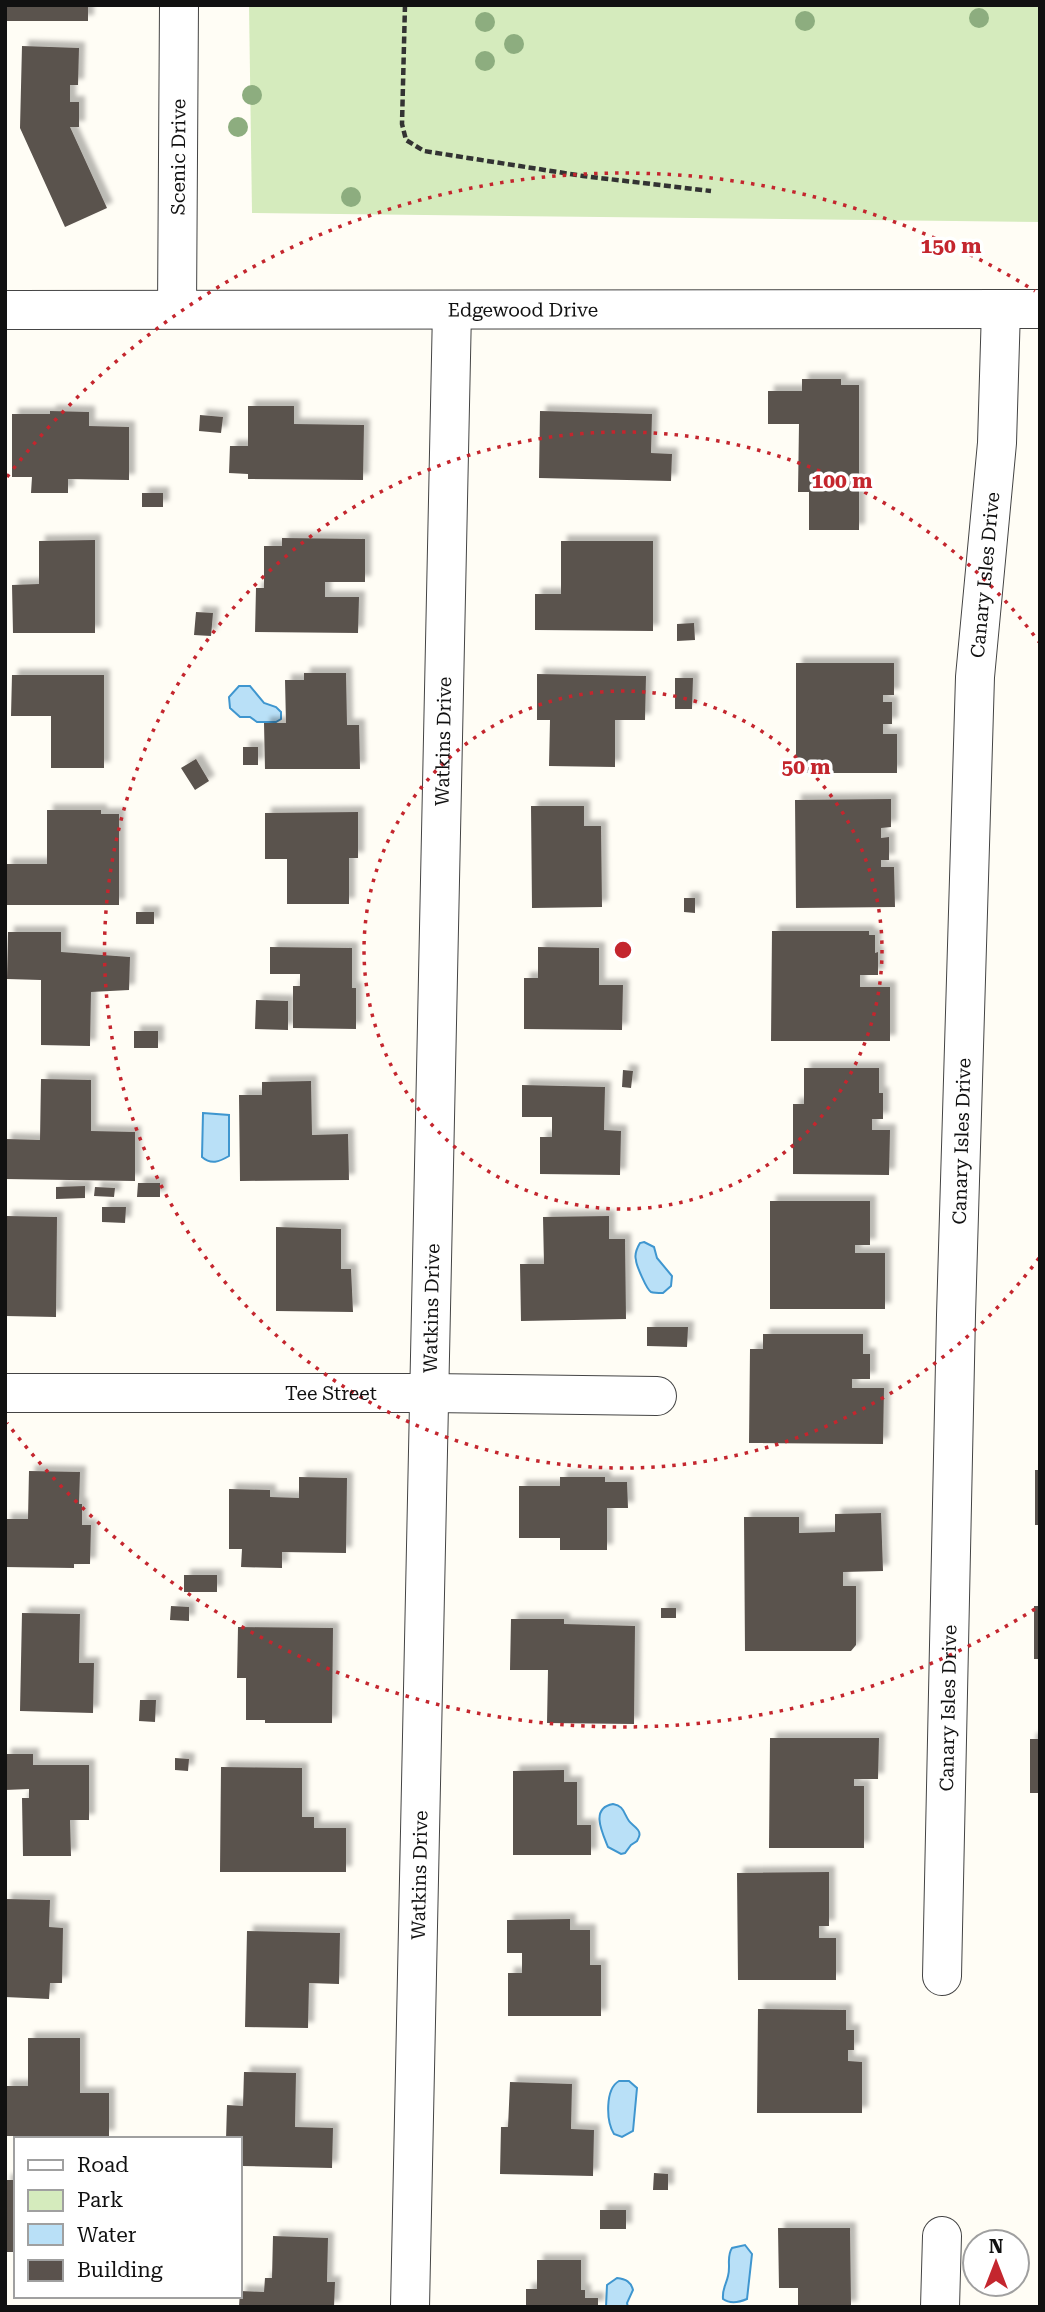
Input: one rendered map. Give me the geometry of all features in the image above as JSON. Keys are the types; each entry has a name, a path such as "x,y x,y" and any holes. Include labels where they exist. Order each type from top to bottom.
{"street":[{"name":"Scenic Drive","path":"177,309 179,5"},
{"name":"Canary Isles Drive","path":"942,1976 956,1315 975,677 998,443 1000,309"},
{"name":"Edgewood Drive","path":"5,310 1040,309"},
{"name":"Watkins Drive","path":"410,2307 452,310"},
{"name":"Tee Street","path":"5,1393 657,1396"},
{"path":"940,2307 943,2236"}],"path":[{"path":"405,5 402,124 405,140 424,151 583,176 711,191"}],"green space":[{"path":"249,5 1040,5 1040,222 252,213"}],"water":[{"path":"239,686 250,686 264,703 281,712 281,719 276,722 257,722 250,717 240,717 230,708 229,697"},
{"path":"203,1113 229,1115 229,1156 218,1161 212,1162 202,1157"},
{"path":"640,1243 654,1247 657,1258 672,1276 671,1286 663,1293 649,1290 638,1267 636,1251"},
{"path":"613,1804 621,1808 639,1833 637,1841 621,1854 608,1847 600,1821 602,1810"},
{"path":"619,2081 629,2081 637,2088 633,2131 622,2137 614,2134 608,2114 611,2091"},
{"path":"745,2245 752,2254 747,2299 729,2302 723,2299 723,2296 729,2272 730,2251"},
{"path":"617,2278 628,2281 632,2287 628,2307 606,2307 607,2285"}],"building":[{"path":"5,5 88,5 88,21 5,21"},
{"path":"22,46 79,48 78,85 70,85 70,102 79,102 79,127 70,127 107,208 65,227 20,128"},
{"path":"802,379 841,379 841,385 859,385 859,530 809,530 809,492 798,492 799,424 768,424 768,391 802,391"},
{"path":"248,406 294,406 294,424 364,425 363,480 248,479 248,474 229,473 230,446 248,446"},
{"path":"50,411 89,412 89,426 129,427 129,480 68,479 68,493 31,493 32,477 12,477 12,414 50,414"},
{"path":"540,411 652,414 651,453 672,454 671,481 539,478"},
{"path":"200,415 223,417 221,433 199,431"},
{"path":"142,493 163,493 163,507 142,507"},
{"path":"282,538 365,539 365,582 325,582 325,597 359,597 358,633 255,632 256,588 264,588 264,546 282,546"},
{"path":"95,540 95,633 13,633 12,585 39,584 39,541"},
{"path":"561,541 653,541 653,631 535,630 535,594 561,594"},
{"path":"196,612 213,613 211,636 194,635"},
{"path":"694,623 695,640 677,641 677,624"},
{"path":"796,663 894,663 894,695 883,695 883,702 892,702 892,724 883,724 883,734 897,734 897,773 796,773"},
{"path":"304,673 346,673 347,725 359,725 360,769 265,769 264,723 286,723 285,680 304,680"},
{"path":"537,674 646,676 645,720 615,720 615,767 549,766 550,720 537,720"},
{"path":"12,675 104,675 104,768 51,768 51,716 11,716"},
{"path":"675,678 693,678 692,709 675,709"},
{"path":"243,747 258,747 258,765 243,765"},
{"path":"196,759 209,781 195,790 181,768"},
{"path":"891,799 891,827 881,828 881,838 889,837 889,860 881,860 881,867 894,867 895,907 796,908 795,800"},
{"path":"531,806 584,806 584,826 601,826 602,907 532,908"},
{"path":"47,810 101,810 101,814 119,814 119,905 6,905 6,864 47,864"},
{"path":"358,812 358,858 349,858 349,904 287,904 287,859 265,859 265,813"},
{"path":"684,898 695,898 695,913 684,912"},
{"path":"136,912 154,912 154,924 136,924"},
{"path":"772,931 869,931 869,935 875,935 878,975 860,975 860,987 890,987 890,1041 771,1041"},
{"path":"8,932 61,932 61,952 130,957 129,990 91,992 90,1046 41,1045 41,980 7,979"},
{"path":"270,947 352,948 356,1029 293,1028 293,986 300,986 300,974 270,974"},
{"path":"538,947 599,948 599,985 623,985 622,1030 524,1029 524,978 538,978"},
{"path":"256,1000 288,1001 288,1030 255,1029"},
{"path":"134,1031 158,1031 158,1048 134,1048"},
{"path":"804,1068 879,1068 883,1119 872,1119 872,1130 890,1130 889,1175 793,1174 793,1104 804,1104"},
{"path":"623,1070 633,1071 631,1088 622,1087"},
{"path":"41,1079 91,1080 91,1131 135,1132 135,1181 5,1179 5,1139 40,1140"},
{"path":"311,1081 312,1135 348,1134 349,1180 240,1181 239,1095 262,1095 262,1082"},
{"path":"522,1085 605,1087 604,1130 621,1131 620,1175 540,1174 540,1137 552,1137 552,1117 522,1117"},
{"path":"138,1183 160,1183 160,1197 137,1197"},
{"path":"85,1186 85,1198 56,1199 56,1187"},
{"path":"95,1187 115,1188 114,1197 94,1196"},
{"path":"770,1201 870,1201 870,1245 855,1245 855,1253 885,1253 885,1309 770,1309"},
{"path":"102,1207 126,1207 125,1223 102,1222"},
{"path":"6,1216 57,1217 56,1317 6,1316"},
{"path":"609,1216 609,1239 625,1239 626,1319 521,1321 520,1264 544,1264 543,1217"},
{"path":"276,1227 341,1229 341,1269 351,1269 353,1312 276,1311"},
{"path":"647,1327 688,1327 687,1347 647,1346"},
{"path":"763,1334 863,1334 863,1354 870,1354 870,1379 852,1379 852,1388 884,1388 883,1444 749,1443 750,1349 763,1349"},
{"path":"1035,1470 1040,1470 1040,1525 1035,1525"},
{"path":"29,1471 80,1472 79,1504 82,1504 82,1525 91,1525 90,1564 74,1564 74,1568 5,1567 5,1519 28,1519"},
{"path":"299,1477 347,1478 346,1553 282,1552 282,1568 241,1567 242,1549 229,1549 229,1489 270,1490 270,1497 299,1498"},
{"path":"560,1477 605,1477 605,1482 627,1482 628,1508 607,1508 607,1550 560,1550 560,1538 519,1538 519,1486 560,1486"},
{"path":"881,1513 883,1571 843,1572 843,1586 856,1586 856,1645 851,1651 745,1651 744,1517 799,1517 799,1533 835,1532 835,1514"},
{"path":"184,1575 217,1575 217,1592 184,1592"},
{"path":"171,1606 189,1607 189,1621 170,1620"},
{"path":"1034,1606 1040,1606 1040,1659 1034,1659"},
{"path":"661,1608 676,1608 676,1618 661,1618"},
{"path":"22,1613 80,1614 79,1663 94,1663 93,1713 20,1711"},
{"path":"511,1619 564,1619 564,1624 635,1626 634,1724 547,1723 548,1670 510,1670"},
{"path":"238,1627 333,1628 332,1723 265,1723 265,1720 246,1720 246,1678 237,1678"},
{"path":"140,1700 156,1700 155,1722 139,1721"},
{"path":"770,1738 879,1738 878,1779 854,1779 854,1786 864,1786 864,1848 769,1848"},
{"path":"1030,1739 1040,1739 1040,1793 1030,1793"},
{"path":"5,1754 33,1754 33,1765 89,1765 89,1820 70,1820 71,1856 23,1856 22,1798 29,1798 29,1789 5,1790"},
{"path":"175,1758 189,1759 188,1771 175,1770"},
{"path":"221,1767 302,1768 302,1817 314,1817 314,1828 346,1828 346,1872 220,1872"},
{"path":"564,1770 564,1782 577,1782 577,1825 591,1825 591,1855 513,1855 513,1771"},
{"path":"829,1872 829,1926 819,1926 819,1938 836,1938 836,1980 738,1980 737,1873"},
{"path":"5,1899 50,1900 49,1927 63,1928 62,1983 50,1983 49,1999 5,1997"},
{"path":"570,1919 570,1930 590,1930 590,1965 601,1965 601,2016 508,2016 508,1973 522,1973 522,1953 507,1953 507,1920"},
{"path":"247,1931 340,1933 339,1984 309,1983 308,2028 245,2027"},
{"path":"758,2009 846,2010 846,2030 854,2030 854,2050 848,2050 848,2061 862,2062 862,2113 757,2113"},
{"path":"28,2038 80,2038 80,2093 109,2093 109,2136 5,2136 5,2086 28,2086"},
{"path":"244,2072 296,2073 295,2127 333,2128 332,2168 242,2166 242,2137 226,2137 227,2105 243,2106"},
{"path":"510,2082 572,2084 571,2129 594,2130 593,2176 500,2174 501,2127 508,2127"},
{"path":"654,2173 668,2174 668,2190 653,2190"},
{"path":"5,2180 14,2180 14,2252 5,2252"},
{"path":"600,2210 626,2210 626,2229 600,2229"},
{"path":"778,2228 850,2228 851,2307 798,2307 798,2288 779,2288"},
{"path":"273,2236 328,2238 327,2282 335,2282 334,2307 239,2307 242,2291 264,2292 265,2278 272,2278"},
{"path":"537,2260 581,2260 581,2290 585,2290 585,2298 598,2298 598,2307 526,2307 526,2289 537,2289"}]}
